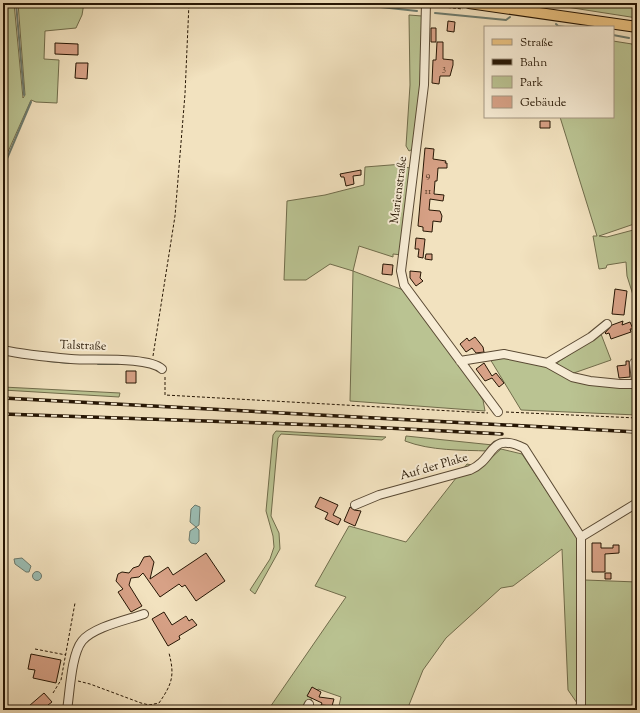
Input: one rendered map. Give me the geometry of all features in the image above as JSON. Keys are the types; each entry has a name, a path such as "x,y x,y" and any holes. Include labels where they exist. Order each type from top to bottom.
{"main road":[{"path":"469,3 637,27"}],"street":[{"name":"Marienstraße","path":"426,3 424,85 401,271 404,285 498,412"},
{"path":"546,363 591,337 607,324"},
{"name":"Talstraße","path":"3,350 21,354 72,359 109,359 152,363 162,369"},
{"path":"460,361 504,354 546,363 572,377 590,381 637,386 634,363"},
{"name":"Auf der Plake","path":"355,505 379,494 480,466 498,444 511,442 524,448 581,537"},
{"path":"579,710 581,704 581,537 637,503"},
{"path":"67,710 76,654 82,641 106,626 144,614"}],"path":[{"path":"152,363 175,216 185,94 189,3"},
{"path":"162,369 165,377 164,395 484,413 498,412 637,418"},
{"path":"53,694 61,680 67,655 72,613 75,603"},
{"path":"35,650 67,655 76,654"},
{"path":"72,680 90,684 141,703 149,705 159,703 171,681 173,670 168,653"}],"green space":[{"path":"3,3 14,3 23,98 25,95 18,3 84,3 82,15 76,28 45,31 44,59 59,60 57,103 36,102 31,100 3,163"},
{"path":"541,3 637,3 637,18"},
{"path":"409,15 422,16 421,85 413,149 409,151 406,146 410,85"},
{"path":"614,41 632,44 637,59 637,223 599,236 607,237 637,229 637,297 633,295 627,276 626,262 607,265 606,268 599,269 593,236 597,236 560,118 614,118"},
{"path":"403,164 403,167 411,168 402,255 393,254 393,257 359,246 353,271 330,264 306,280 284,280 287,201 325,195 364,185 365,167"},
{"path":"353,271 406,291 482,394 479,394 483,400 485,411 350,401"},
{"path":"601,334 611,360 571,374 557,365 558,362"},
{"path":"511,358 635,388 637,415 521,410 490,359"},
{"path":"3,387 120,393 119,397 3,390"},
{"path":"276,431 386,437 382,440 281,434 278,438 271,516 279,533 280,549 255,594 250,590 270,559 274,547 273,536 266,511 273,435"},
{"path":"406,436 493,445 489,451 425,447 405,441"},
{"path":"501,449 522,454 579,540 577,703 568,690 562,549 513,586 501,588 446,638 423,670 407,710 338,710 341,697 318,689 304,710 268,710 346,597 315,586 349,526 406,542 467,464 481,467"},
{"path":"585,580 637,582 637,710 583,710 585,704"}],"water":[{"path":"195,505 200,507 199,525 196,527 190,522 191,509"},
{"path":"196,527 199,530 199,541 196,544 191,543 189,540 190,531"},
{"path":"22,558 31,566 29,572 26,572 15,564 14,559"},
{"path":"37,571 42,576 37,581 32,576"}],"building":[{"path":"448,21 455,22 454,32 447,31"},
{"path":"431,28 436,28 436,42 431,42"},
{"path":"437,42 443,42 443,59 453,60 450,76 440,76 439,84 432,83 433,60 436,60"},
{"path":"55,43 78,44 78,55 55,54"},
{"path":"76,63 88,63 87,79 75,78"},
{"path":"540,121 550,121 550,128 540,128"},
{"path":"425,148 434,149 433,159 446,161 445,163 447,163 447,168 438,168 437,181 435,181 434,194 444,195 443,201 430,199 429,210 440,211 442,216 441,222 433,221 432,232 423,231 423,227 418,226"},
{"path":"361,170 361,175 353,176 354,184 346,186 344,177 341,177 340,174"},
{"path":"416,238 425,239 423,258 418,257 419,249 415,249"},
{"path":"426,254 432,254 432,260 425,259"},
{"path":"383,264 393,265 392,275 382,274"},
{"path":"410,271 421,272 420,278 423,281 416,286 410,278"},
{"path":"615,289 627,291 624,315 612,314"},
{"path":"623,321 622,325 630,322 633,329 630,329 631,332 611,339 609,333 605,333 612,325"},
{"path":"475,337 483,347 484,352 476,353 472,348 466,352 460,344 467,338 469,341"},
{"path":"626,361 629,361 630,377 619,378 617,366 626,365"},
{"path":"484,363 492,376 496,373 504,383 499,387 492,378 485,381 476,369"},
{"path":"126,371 136,371 136,383 126,383"},
{"path":"320,497 338,505 333,515 341,519 338,525 325,519 328,513 315,507"},
{"path":"350,507 354,510 361,511 355,526 344,521"},
{"path":"592,543 601,543 601,548 613,548 613,545 619,545 619,553 605,554 605,572 592,572"},
{"path":"206,553 225,581 196,601 185,585 182,587 179,584 160,597 143,573 139,577 131,578 129,585 142,606 131,612 118,592 123,589 116,581 118,574 122,572 129,573 133,568 139,566 144,557 150,556 154,562 150,579 168,567 173,575"},
{"path":"605,573 611,573 611,579 605,579"},
{"path":"164,612 172,625 186,616 189,621 192,619 197,625 179,636 180,639 168,646 152,619"},
{"path":"31,654 61,660 56,683 33,678 35,670 28,669"},
{"path":"312,687 321,692 319,697 334,699 332,706 321,705 322,703 307,696"},
{"path":"44,693 52,702 48,705 52,710 32,710 29,706"}],"waterway":[{"path":"16,3 24,95"},
{"path":"630,3 637,4"},
{"path":"362,5 417,11"},
{"path":"435,13 506,20 510,17"},
{"path":"614,35 629,38"},
{"path":"3,168 31,102"},
{"path":"48,361 69,363"},
{"path":"98,364 119,364"}],"railway":[{"path":"3,398 637,432"},
{"path":"3,414 349,426 502,434"}]}
